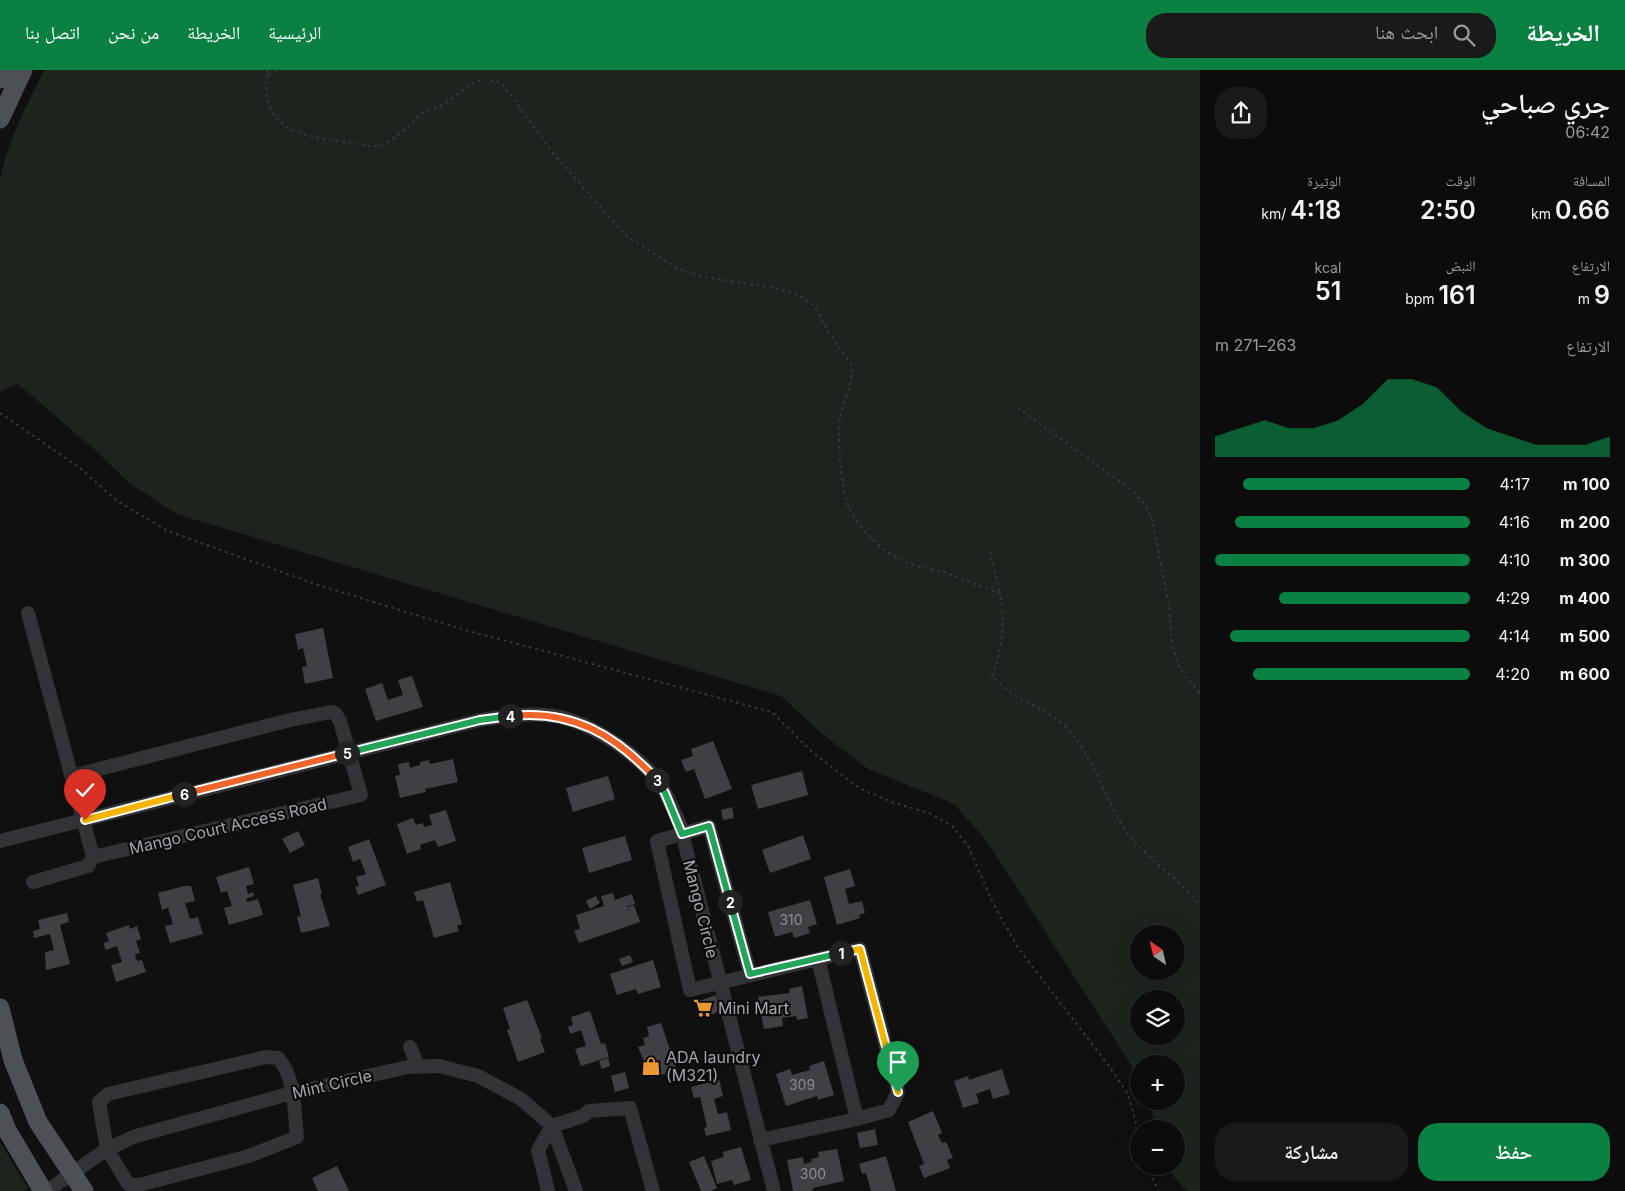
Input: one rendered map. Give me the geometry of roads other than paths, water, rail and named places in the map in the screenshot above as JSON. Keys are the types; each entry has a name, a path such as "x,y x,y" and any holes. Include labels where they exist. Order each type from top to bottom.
{"main road":[{"path":"0,79 4,70"},
{"path":"0,119 23,70"},
{"path":"0,1008 13,1060 38,1122 84,1191"},
{"path":"0,1113 7,1130 45,1191"}],"street":[{"path":"28,613 85,820 93,857 88,866 33,882"},
{"path":"72,776 290,720 331,712 335,713 340,721 350,753"},
{"name":"Mango Circle","path":"0,841 480,720 546,715 574,720 603,735 656,779 665,793 682,834 774,1191"},
{"name":"Mango Court Access Road","path":"93,857 361,795 350,753"},
{"path":"750,974 709,826 657,841 690,990 860,949 898,1092 889,1110 857,1119 760,1140"},
{"path":"818,959 857,1119"},
{"path":"410,1047 418,1066"},
{"path":"266,1057 278,1058 284,1065 292,1093 296,1137 249,1156 139,1185 128,1184 107,1149 100,1102 108,1094 266,1057"},
{"name":"Mint Circle","path":"45,1191 107,1149 136,1136 292,1093 408,1066 439,1066 478,1076 521,1099 552,1126 576,1191"},
{"path":"548,1191 538,1150 552,1126 583,1116 589,1111 630,1108 654,1191"}],"place":[{"name":"Mini Mart","path":"703,1008"},
{"name":"ADA laundry (M321)","path":"651,1066"}]}
